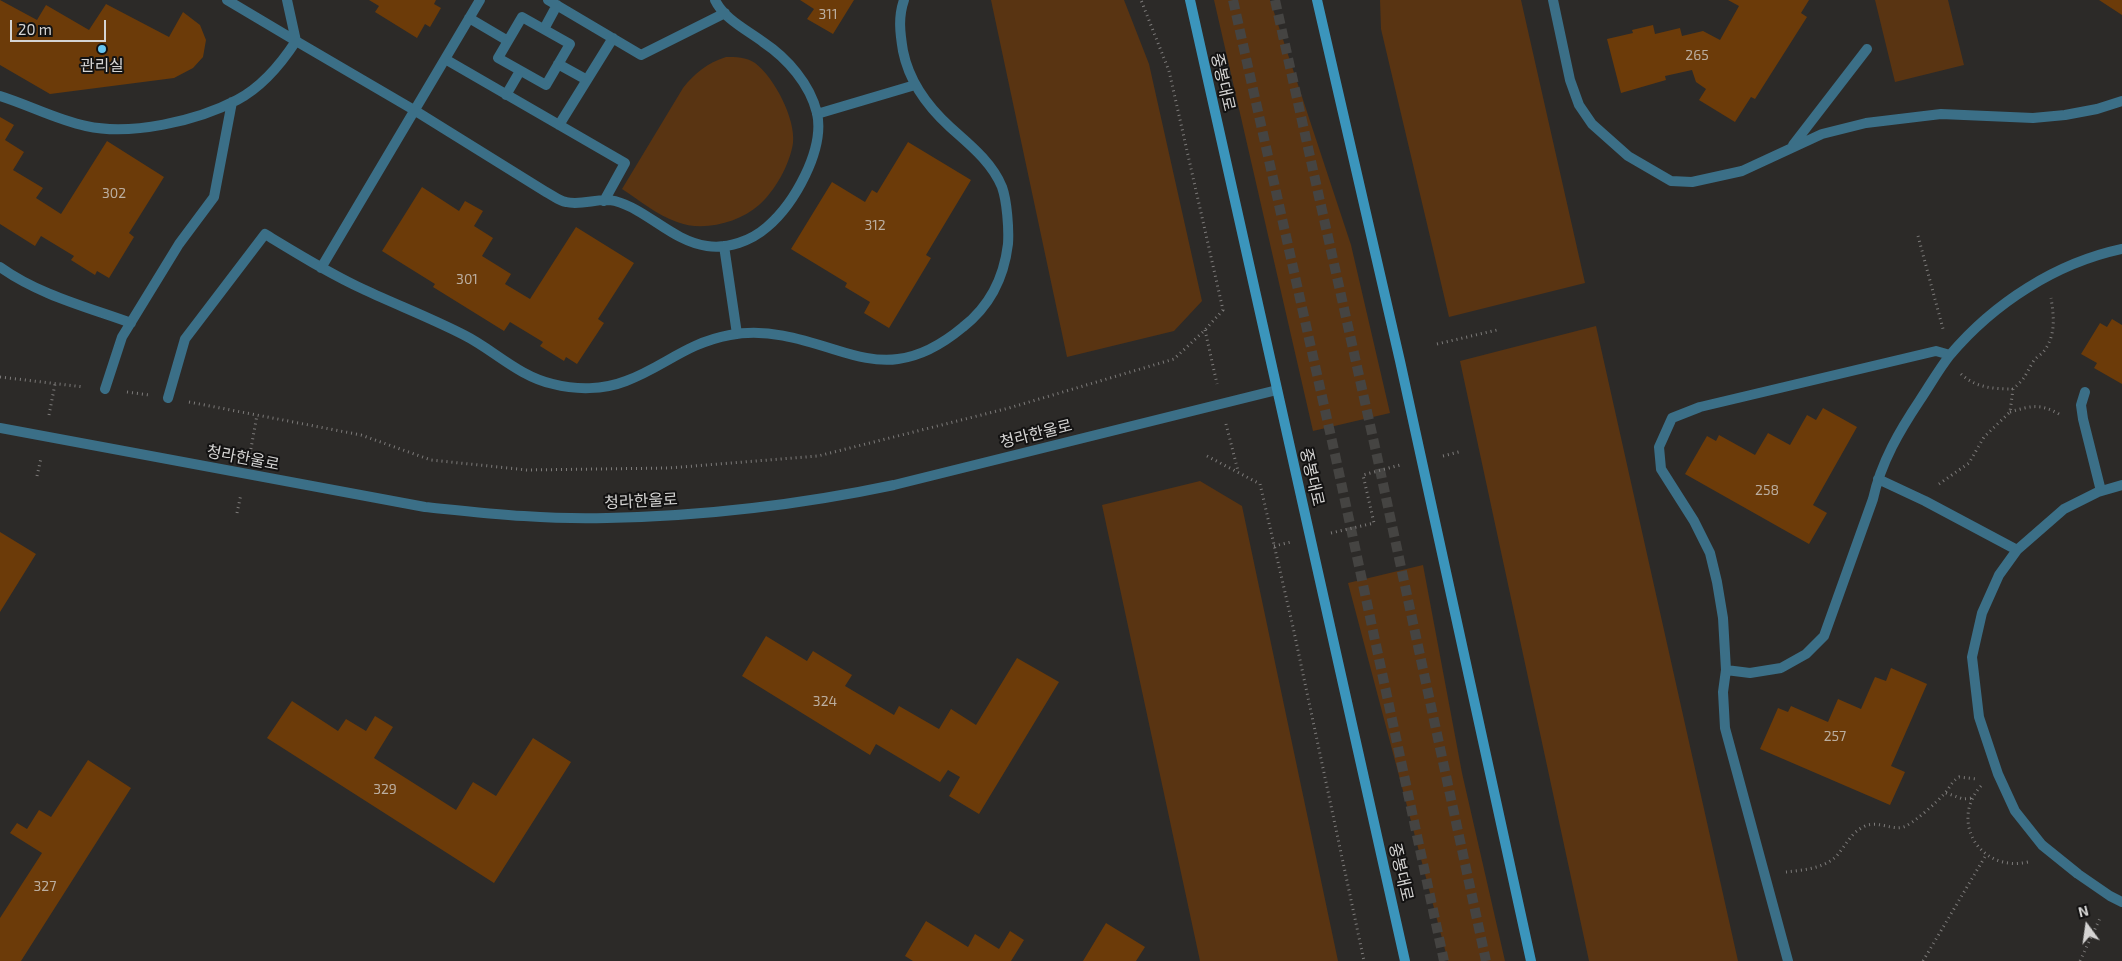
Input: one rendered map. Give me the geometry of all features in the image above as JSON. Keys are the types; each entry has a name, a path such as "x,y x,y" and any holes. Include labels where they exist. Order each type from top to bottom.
{"main road":[{"name":"중봉대로","path":"1190,0 1405,961"},
{"path":"1317,0 1400,361 1531,961"}],"street":[{"path":"228,0 414,110 546,192 566,202 614,201 634,209 685,239 707,246 724,246 747,240 767,227 787,203 804,178 813,156 817,134 817,114 807,88 789,63 765,43 738,26 715,0"},
{"path":"0,96 85,126 115,130 178,120 210,111 232,102 261,83 283,61 296,41 287,0"},
{"path":"321,268 480,0"},
{"path":"168,398 185,339 265,234 321,268 462,334 488,348 530,377 554,385 578,388 604,387 626,381 697,344 737,334 769,333 795,338 871,359 896,360 916,355 943,342 982,310 994,290 1004,267 1008,241 1002,188 989,166 929,106 914,85 905,61 900,36 900,12 904,0"},
{"path":"1553,0 1570,80 1579,105 1592,124 1628,156 1671,181 1692,182 1742,171 1822,134 1866,123 1940,114 2033,118 2097,109 2122,101"},
{"path":"544,29 552,3 642,54 725,13"},
{"path":"522,17 544,29 570,44 546,85 498,58 522,17"},
{"path":"469,18 508,41"},
{"path":"559,125 613,38"},
{"path":"1793,146 1867,49"},
{"path":"445,59 625,163 604,201"},
{"path":"558,64 587,80"},
{"path":"506,95 520,70"},
{"path":"817,114 914,85"},
{"path":"105,390 122,337 179,244 214,197 232,102"},
{"path":"724,246 737,334"},
{"path":"1726,670 1750,673 1781,668 1806,654 1824,636 1874,499 1878,479 1900,430 1950,355 1986,320 2044,278 2067,266 2103,253 2122,249"},
{"path":"0,267 62,300 131,323"},
{"path":"1788,961 1725,728 1723,692 1726,670 1723,618 1710,553 1694,521 1661,469 1659,447 1672,418 1700,407 1936,351 1950,355"},
{"name":"청라한울로","path":"0,428 425,507 509,515 606,518 722,512 834,498 894,485 1277,390"},
{"path":"2084,392 2081,406 2101,491"},
{"path":"1878,479 1917,497 2016,550"},
{"path":"2122,485 2101,491 2064,509 2016,550 1999,574 1982,613 1972,657 1979,717 2003,787 2015,811 2042,845 2078,874 2122,902"}],"path":[{"path":"0,377 168,398 361,435 431,460 527,470 668,468 818,456 1009,408 1174,358 1205,330 1223,310 1169,70 1141,0"},
{"path":"1918,236 1950,355 1960,374 1968,380 1988,388 2013,389 2024,380 2034,361 2050,341 2053,328 2053,314 2044,278"},
{"path":"1437,344 1497,330"},
{"path":"2010,412 2013,389"},
{"path":"1917,497 1969,463 1984,438 2010,412 2034,406 2044,407 2086,429"},
{"path":"1207,456 1260,484 1293,627 1364,961"},
{"path":"1336,532 1374,523 1363,475 1402,465"},
{"path":"1763,871 1787,872 1822,865 1838,855 1855,832 1866,826 1879,823 1892,827 1905,826 1946,793 1950,783 1959,777 1986,781 1974,798 1969,813 1970,828 1974,840 1986,855 2003,863 2014,864 2026,863 2038,858 2049,850"},
{"path":"1946,793 1963,799 1974,798"},
{"path":"1923,961 1986,855"},
{"path":"2080,961 2110,896"}],"shaded area":[{"path":"991,0 1124,0 1149,64 1202,301 1174,331 1067,357"},
{"path":"1214,0 1270,0 1351,245 1390,413 1313,431"},
{"path":"1380,0 1521,0 1585,283 1449,317 1381,29"},
{"path":"1875,0 1948,0 1964,65 1895,82"},
{"path":"726,57 752,61 762,69 782,99 791,122 793,143 789,160 776,185 759,205 731,221 709,226 687,225 662,215 622,189 683,88 702,69"},
{"path":"1596,326 1738,961 1589,961 1460,361"},
{"path":"1200,481 1242,506 1338,961 1200,961 1102,505"},
{"path":"1423,565 1462,773 1505,961 1448,961 1348,583"}],"building":[{"name":"관리실","path":"0,0 37,20 46,5 89,30 106,4 169,37 183,12 200,25 206,40 203,57 193,68 174,78 50,94 0,65"},
{"path":"369,0 436,0 434,4 441,8 430,27 425,24 417,38 375,12 379,6"},
{"path":"800,0 854,0 833,34 807,19 814,9"},
{"path":"1728,0 1809,0 1801,13 1807,17 1755,99 1751,97 1735,122 1699,100 1706,89 1696,82 1692,70 1665,76 1666,80 1621,93 1607,39 1633,33 1632,30 1653,25 1655,34 1680,28 1682,36 1703,31 1720,40 1739,6"},
{"path":"2099,0 2122,0 2122,15"},
{"path":"0,117 14,125 5,140 24,152 13,170 43,188 36,198 61,214 107,141 164,177 129,233 134,237 109,278 97,271 95,275 71,260 74,256 41,236 35,246 0,224"},
{"path":"908,142 971,180 926,255 931,258 889,328 864,313 870,302 845,287 847,283 791,249 832,182 865,202 872,190 877,193"},
{"path":"422,187 459,211 465,201 483,211 474,226 493,238 482,256 511,274 505,284 530,299 576,227 634,263 598,319 604,323 577,364 566,357 564,361 540,346 543,342 510,322 504,331 433,287 435,284 382,251"},
{"path":"2112,319 2122,325 2122,384 2094,368 2097,363 2081,354 2100,323 2107,327"},
{"path":"1823,408 1857,427 1813,505 1827,513 1809,544 1685,474 1707,436 1716,441 1719,435 1755,455 1768,433 1790,445 1807,415 1816,420"},
{"path":"0,532 36,554 0,612"},
{"path":"766,636 807,661 813,651 852,675 845,686 894,715 899,706 939,729 951,709 976,725 1017,658 1059,682 979,814 949,796 960,777 948,770 940,782 876,744 870,755 742,676"},
{"path":"1891,668 1927,684 1891,766 1905,772 1890,805 1760,749 1778,708 1788,712 1791,706 1828,722 1838,699 1861,709 1875,677 1886,681"},
{"path":"292,701 338,731 346,719 366,731 375,716 393,727 374,758 456,810 473,782 496,796 533,738 571,762 494,883 267,738"},
{"path":"88,760 131,788 21,961 0,961 0,918 42,853 10,833 17,823 27,829 39,810 51,817"},
{"path":"926,921 968,947 975,934 999,949 1010,931 1024,940 1011,961 913,961 905,956"},
{"path":"1106,923 1145,947 1136,961 1083,961"}],"tunnel":[{"path":"1233,0 1336,459 1444,961"},
{"path":"1275,0 1377,456 1486,961"}],"place":[{"name":"관리실","path":"102,49"}]}
